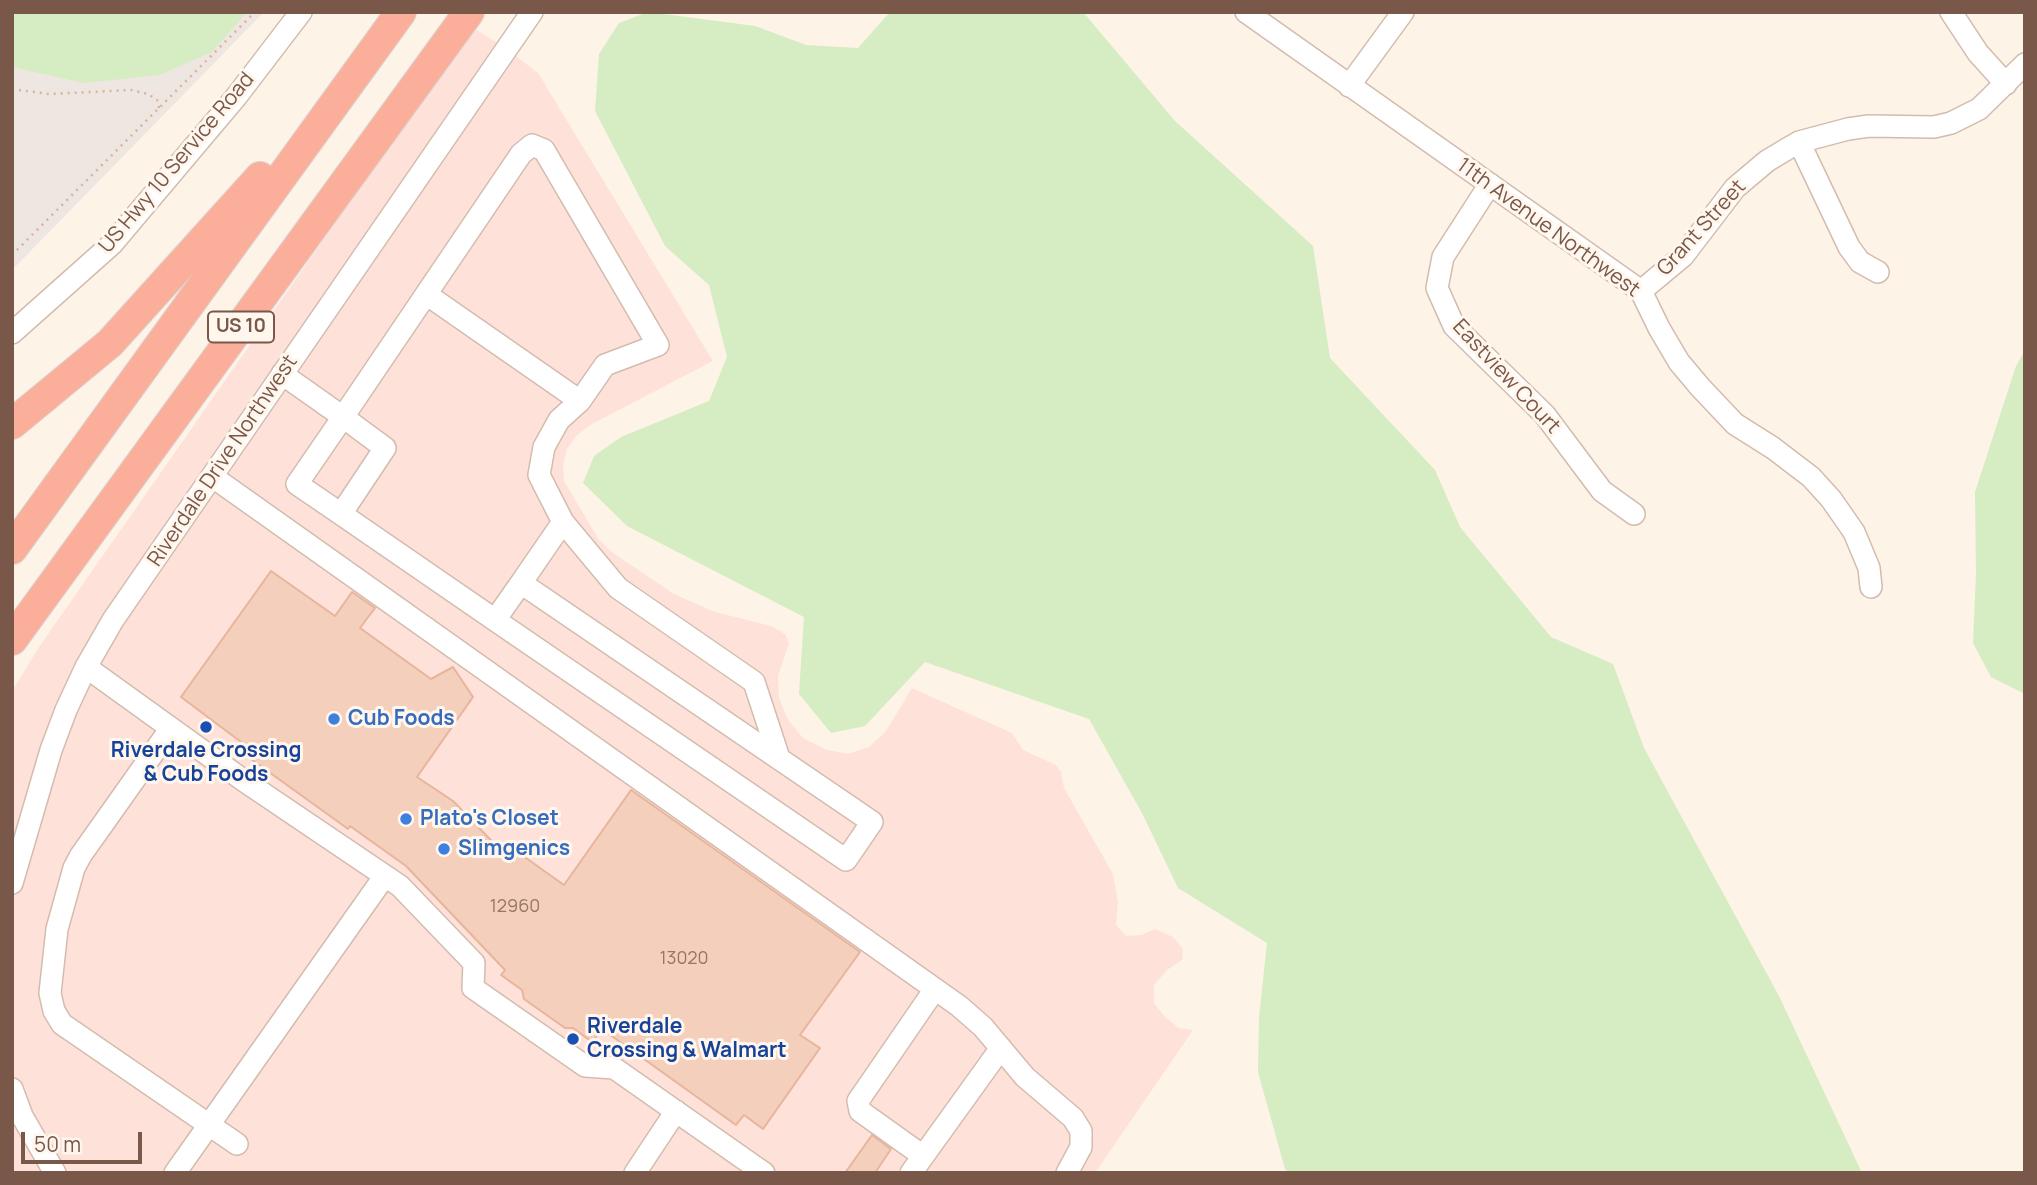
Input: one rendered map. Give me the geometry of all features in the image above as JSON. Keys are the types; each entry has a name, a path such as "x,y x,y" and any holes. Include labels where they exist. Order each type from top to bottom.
{"highway":[{"name":"US 10","path":"12,640 469,12"},
{"name":"US 10","path":"12,550 396,19"},
{"path":"12,424 110,342 216,228 396,19"},
{"path":"12,659 67,566"}],"street":[{"name":"US Hwy 10 Service Road","path":"12,333 112,244 236,97 301,12"},
{"name":"Riverdale Drive Northwest","path":"12,883 65,710 113,620 532,12"},
{"name":"11th Avenue Northwest","path":"1246,12 1641,290 1672,351 1700,387 1735,424 1811,477 1831,499 1854,532 1869,568 1871,587"},
{"path":"1349,86 1403,12"},
{"path":"1951,12 1978,53 2006,84"},
{"name":"Grant Street","path":"1641,290 1683,256 1735,188 1749,175 1799,142 1829,132 1869,126 1934,127 1951,123 1979,109 2025,64"},
{"path":"1799,142 1849,247 1860,262 1878,272"},
{"path":"521,583 872,822 846,860 297,484 521,154 532,145 544,150 658,345 605,365 580,401 559,419 544,447 539,475 563,522 618,588 754,682 779,758"},
{"name":"Eastview Court","path":"1489,184 1443,257 1437,288 1454,327 1545,415 1602,491 1634,514"},
{"path":"426,294 580,401"},
{"path":"282,374 385,448 341,513"},
{"path":"213,477 935,989 983,1027 1025,1077 1073,1118 1081,1131 1081,1147 1067,1173"},
{"path":"495,620 563,522"},
{"path":"86,667 171,729 400,886 474,963 473,988 585,1066 614,1068 764,1173"},
{"path":"171,729 74,868 57,929 50,993 54,1012 62,1024 237,1144"},
{"path":"175,1173 384,877"},
{"path":"935,989 858,1101 860,1111 917,1164 1000,1048"},
{"path":"12,1089 20,1131 55,1173"},
{"path":"635,1173 676,1111"}],"path":[{"path":"12,255 255,12"},
{"path":"12,89 49,94 131,90 148,94 158,100 159,108"}],"shaded area":[{"path":"12,12 264,12 12,270"},
{"path":"475,29 538,73 713,361 592,424 577,435 567,449 563,465 564,481 599,540 613,553 674,594 715,612 771,626 785,634 789,643 778,676 779,698 788,720 803,738 827,750 848,754 869,747 886,731 912,688 1012,733 1023,750 1056,765 1061,772 1064,788 1113,874 1118,902 1116,925 1126,936 1142,935 1155,929 1173,937 1183,949 1182,960 1167,970 1154,985 1154,1003 1165,1017 1179,1028 1193,1030 1095,1173 12,1173 12,691 39,647 393,140"}],"green space":[{"path":"12,12 247,12 212,52 159,75 84,83 12,67"},
{"path":"648,12 755,26 806,45 858,48 890,12 1083,12 1175,121 1313,246 1330,358 1435,470 1460,527 1551,637 1613,664 1644,748 1779,996 1862,1173 1289,1173 1285,1169 1258,1072 1259,1018 1267,943 1178,888 1142,813 1089,719 925,662 865,726 831,733 799,694 804,617 627,526 583,483 594,456 621,437 709,401 727,357 709,285 665,246 595,111 599,54 619,23"},
{"path":"2025,350 2025,694 1991,677 1973,643 1975,492 2016,366"}],"building":[{"path":"271,571 335,616 352,592 375,608 360,628 431,679 453,667 473,697 417,777 453,801 512,862 519,853 564,885 631,790 860,952 800,1035 820,1048 763,1129 744,1115 736,1125 602,1029 592,1042 573,1028 565,1028 524,999 522,990 501,975 505,970 406,866 350,826 348,829 237,749 241,742 181,697"},
{"path":"872,1135 891,1149 875,1173 845,1173"}],"place":[{"name":"Cub Foods","path":"334,719"},
{"name":"Riverdale Crossing & Cub Foods","path":"206,727"},
{"name":"Plato's Closet","path":"406,819"},
{"name":"Slimgenics","path":"444,849"},
{"name":"Riverdale Crossing & Walmart","path":"573,1039"}]}
